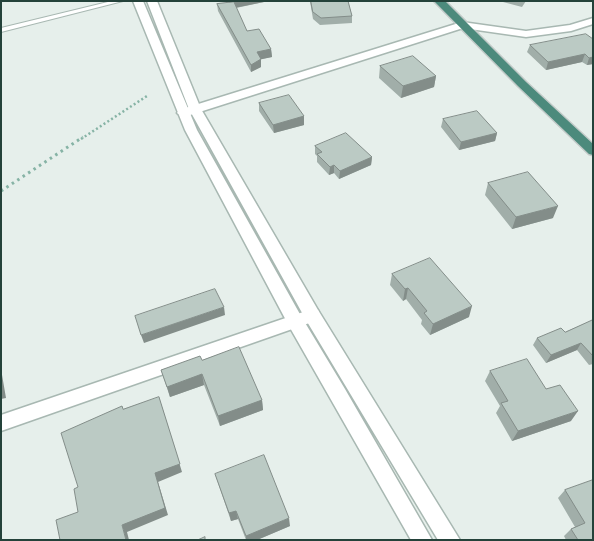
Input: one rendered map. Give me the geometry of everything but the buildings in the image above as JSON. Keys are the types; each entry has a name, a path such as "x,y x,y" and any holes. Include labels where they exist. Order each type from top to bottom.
{"highway":[{"path":"439,1 593,151"}],"street":[{"path":"433,512 417,532 339,394 295,321 189,111 139,4 152,3 189,111 356,384 450,540"},
{"path":"189,111 462,25 526,34 571,28 593,21"},
{"path":"1,423 312,314"},
{"path":"339,394 356,384"}],"lane":[{"path":"1,30 120,1"}],"path":[{"path":"1,191 148,96"}]}
